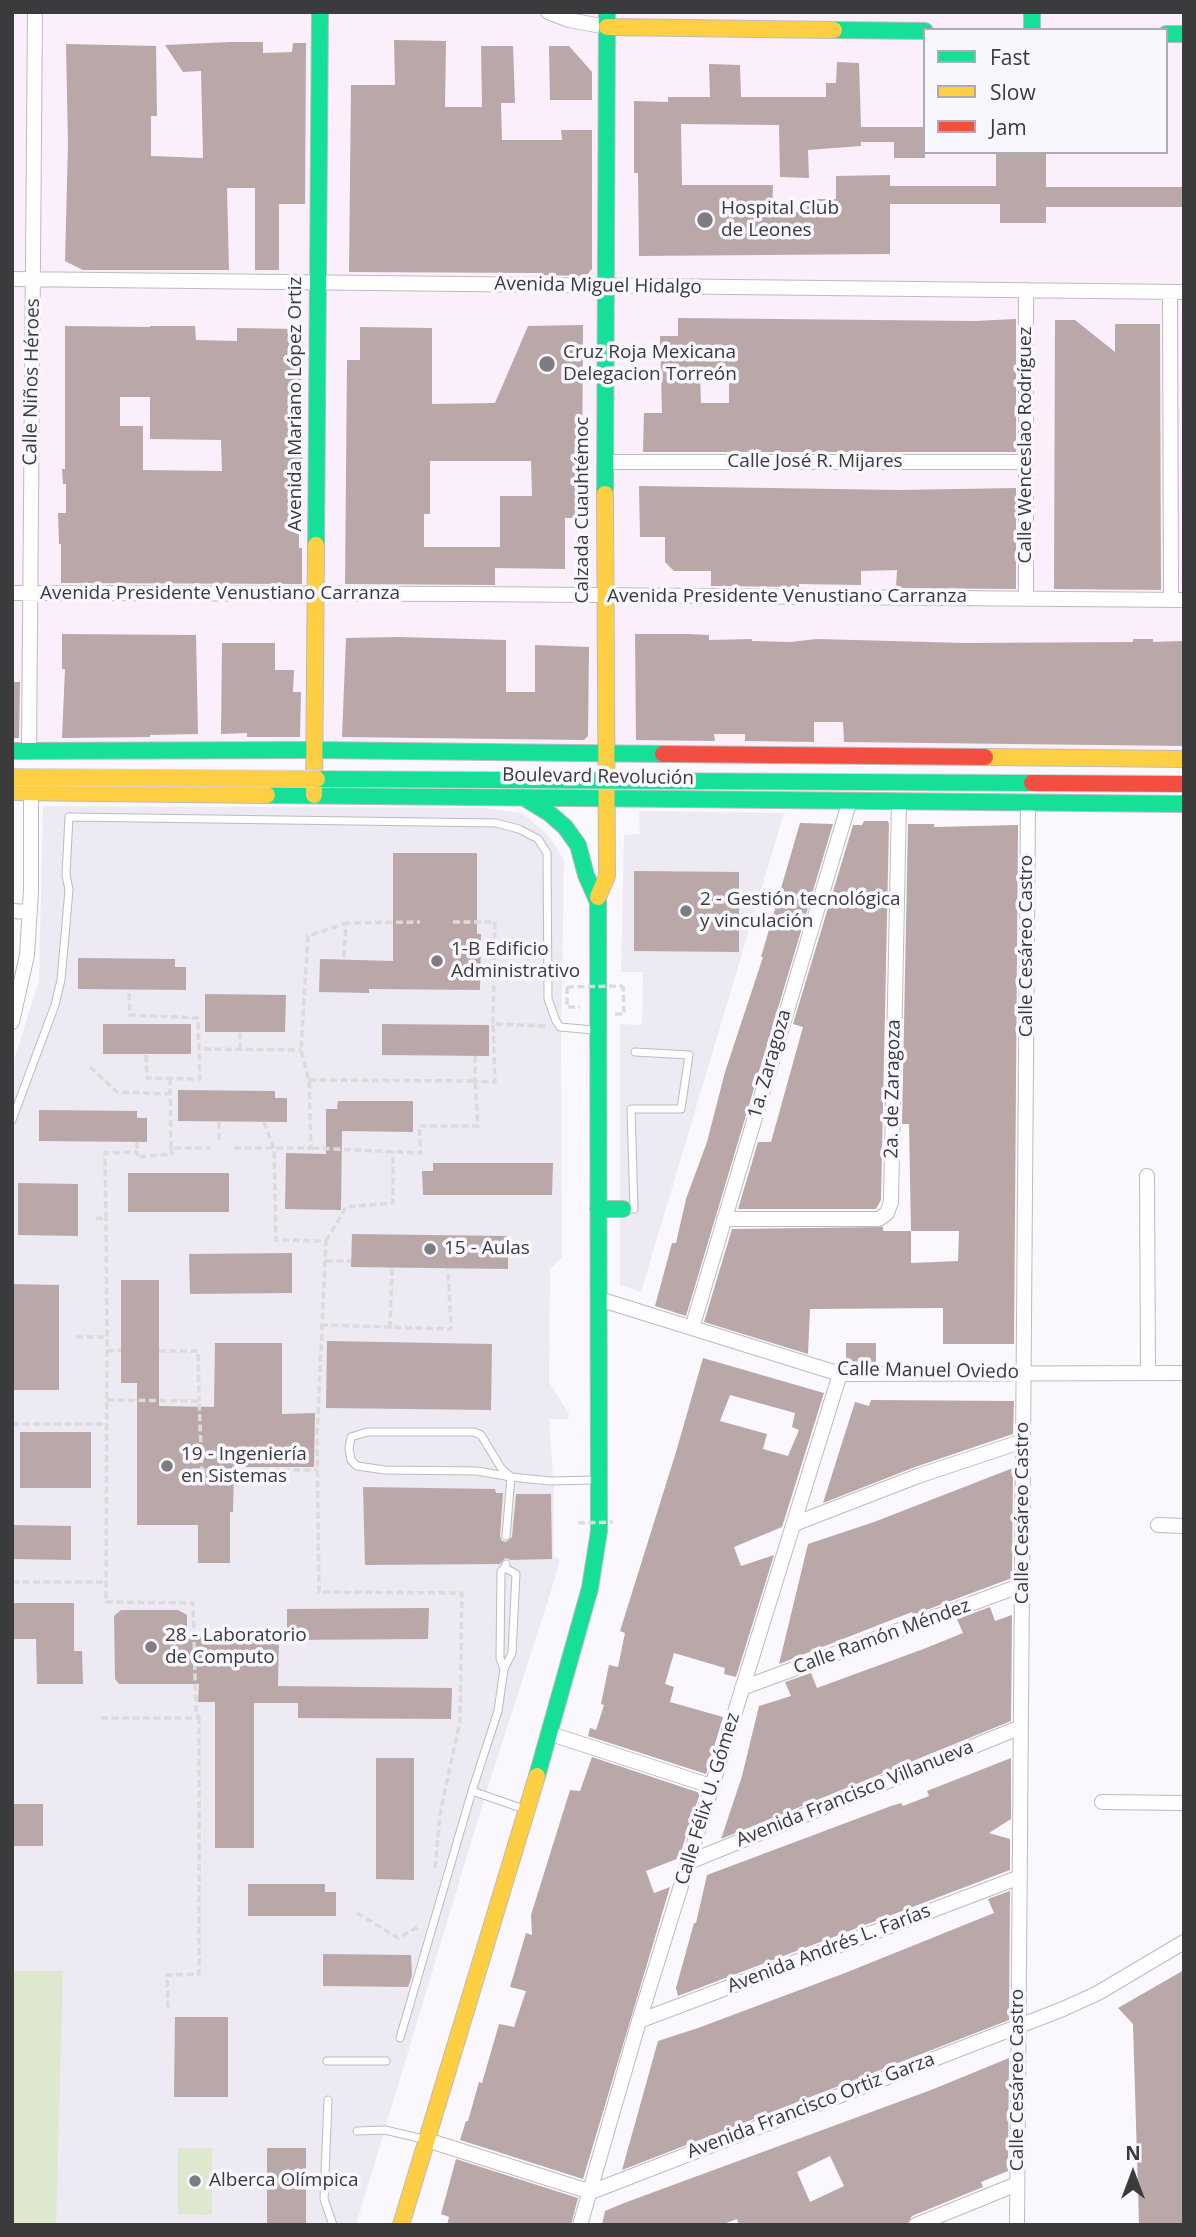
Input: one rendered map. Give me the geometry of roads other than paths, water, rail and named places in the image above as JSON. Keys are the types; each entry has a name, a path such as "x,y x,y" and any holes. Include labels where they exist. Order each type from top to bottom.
{"main road":[{"name":"Avenida Mariano López Ortiz","path":"314,795 320,12"},
{"path":"607,19 923,31"},
{"name":"Calzada Cuauhtémoc","path":"597,900 607,876 604,595 607,19"},
{"path":"20,751 314,750 1184,759"},
{"path":"760,799 752,783 751,774 755,757 761,755"},
{"name":"Boulevard Revolución","path":"12,766 1184,771"},
{"name":"Boulevard Revolución","path":"12,777 1184,784"},
{"name":"Boulevard Revolución","path":"12,792 1184,804"},
{"path":"401,2225 527,1810 592,1577 599,1531 597,900 586,876 578,845 565,827 549,813 523,797"},
{"path":"598,1209 622,1209"}],"street":[{"name":"Calle Niños Héroes","path":"20,751 30,593 35,12"},
{"path":"548,12 569,20 607,19"},
{"name":"Avenida Miguel Hidalgo","path":"12,279 1177,292"},
{"name":"Calle Wenceslao Rodríguez","path":"1026,599 1027,290"},
{"path":"1177,292 1177,600"},
{"name":"Calle José R. Mijares","path":"605,462 1026,462"},
{"name":"Avenida Presidente Venustiano Carranza","path":"12,593 1177,600"},
{"path":"12,1022 24,979 30,912 31,793"},
{"name":"1a. Zaragoza","path":"692,1328 850,800"},
{"name":"2a. de Zaragoza","path":"724,1219 878,1219 887,1213 891,1202 899,801"},
{"name":"Calle Cesáreo Castro","path":"1017,2225 1028,802"},
{"path":"12,911 30,912"},
{"path":"1147,1176 1148,1373"},
{"name":"Calle Manuel Oviedo","path":"599,1300 840,1374 1184,1373"},
{"name":"Calle Félix U. Gómez","path":"580,2225 639,2021 840,1374"},
{"path":"794,1524 918,1476 1023,1441"},
{"path":"1158,1525 1184,1526"},
{"name":"Calle Ramón Méndez","path":"742,1688 1022,1586"},
{"name":"Avenida Francisco Villanueva","path":"689,1862 1021,1727"},
{"path":"548,1733 711,1786"},
{"path":"1102,1802 1184,1803"},
{"name":"Avenida Andrés L. Farías","path":"639,2021 1020,1877"},
{"name":"Avenida Francisco Ortiz Garza","path":"591,2192 1018,2027 1098,1993 1184,1942"},
{"path":"427,2140 591,2192"},
{"path":"916,2225 1017,2184"}],"lane":[{"path":"12,1121 55,1006 61,980 69,890 66,875 69,817 496,823 519,829 538,839 547,853 548,999 555,1021 560,1027 598,1030"},
{"path":"622,1209 634,1209 631,1109 681,1109 689,1055 635,1052"},
{"path":"511,1477 501,1468 481,1435 474,1432 367,1432 351,1437 351,1460 357,1466 385,1470 478,1471 511,1477 550,1480 600,1479"},
{"path":"506,1535 511,1477"},
{"path":"400,2038 498,1711 504,1669 512,1653 516,1574 505,1566 500,1571 500,1658 504,1669"},
{"path":"472,1791 527,1810"},
{"path":"327,2061 386,2061"},
{"path":"328,2101 324,2199 333,2225"},
{"path":"357,2131 385,2130 427,2140"}],"place":[{"name":"Hospital Club de Leones","path":"705,220"},
{"name":"Cruz Roja Mexicana Delegacion Torreón","path":"547,364"},
{"name":"2 - Gestión tecnológica y vinculación","path":"686,911"},
{"name":"1-B Edificio Administrativo","path":"437,961"},
{"name":"15 - Aulas","path":"430,1249"},
{"name":"19 - Ingeniería en Sistemas","path":"167,1466"},
{"name":"28 - Laboratorio de Computo","path":"151,1647"},
{"name":"Alberca Olímpica","path":"195,2181"}]}
